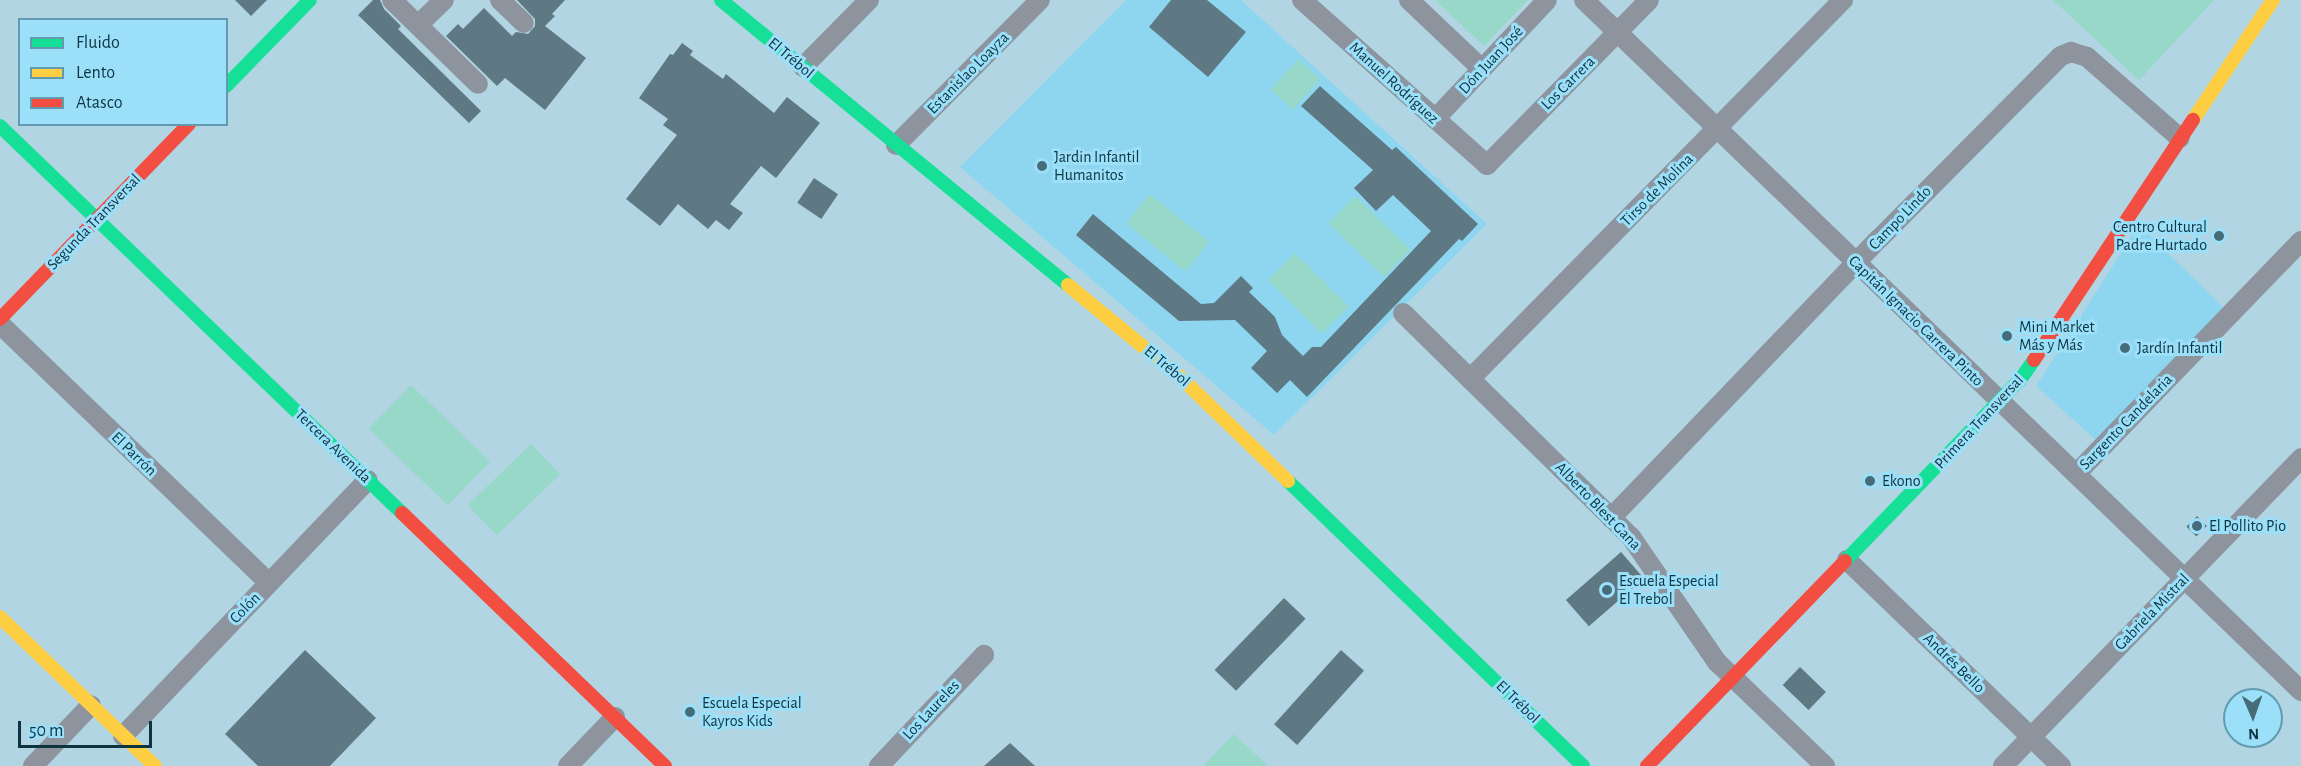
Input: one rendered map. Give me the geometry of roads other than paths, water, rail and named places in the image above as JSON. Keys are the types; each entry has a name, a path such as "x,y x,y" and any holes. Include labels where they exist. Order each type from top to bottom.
{"main road":[{"path":"228,84 310,0"},
{"name":"El Trébol","path":"721,0 1196,390 1583,766"},
{"name":"Primera Transversal","path":"1647,766 2000,402 2029,368 2273,0"},
{"name":"Tercera Avenida","path":"0,126 665,766"},
{"name":"Segunda Transversal","path":"0,319 187,126"},
{"path":"0,617 155,766"}],"street":[{"path":"392,0 478,84"},
{"path":"418,26 444,0"},
{"path":"500,0 524,23"},
{"path":"803,67 868,0"},
{"name":"Estanislao Loayza","path":"896,146 1040,0"},
{"name":"Manuel Rodríguez","path":"1302,0 1487,165"},
{"path":"1409,0 1482,69"},
{"name":"Dón Juan José","path":"1435,119 1547,0"},
{"name":"Capitán Ignacio Carrera Pinto","path":"1584,0 2301,692"},
{"name":"Los Carrera","path":"1487,165 1649,0"},
{"name":"Tirso de Molina","path":"1470,379 1843,0"},
{"name":"Campo Lindo","path":"1611,518 2056,59 2066,53 2077,52 2087,57 2180,138"},
{"name":"Sargento Candelaria","path":"2076,474 2301,241"},
{"name":"Alberto Blest Gana","path":"1403,313 1640,549 1698,637 1732,678 1825,766"},
{"name":"El Parrón","path":"0,324 269,583"},
{"name":"Gabriela Mistral","path":"2003,766 2301,458"},
{"name":"Colón","path":"123,736 368,480"},
{"name":"Andrés Bello","path":"1847,560 2061,766"},
{"name":"Los Laureles","path":"879,766 984,654"},
{"path":"33,766 91,705"},
{"path":"568,766 615,717"}],"place":[{"name":"Jardin Infantil Humanitos","path":"1042,166"},
{"name":"Centro Cultural Padre Hurtado","path":"2219,236"},
{"name":"Mini Market Más y Más","path":"2007,336"},
{"name":"Jardín Infantil","path":"2125,348"},
{"name":"Ekono","path":"1870,481"},
{"name":"El Pollito Pio","path":"2197,526"},
{"name":"Escuela Especial El Trebol","path":"1607,590"},
{"name":"Escuela Especial Kayros Kids","path":"690,712"}]}
